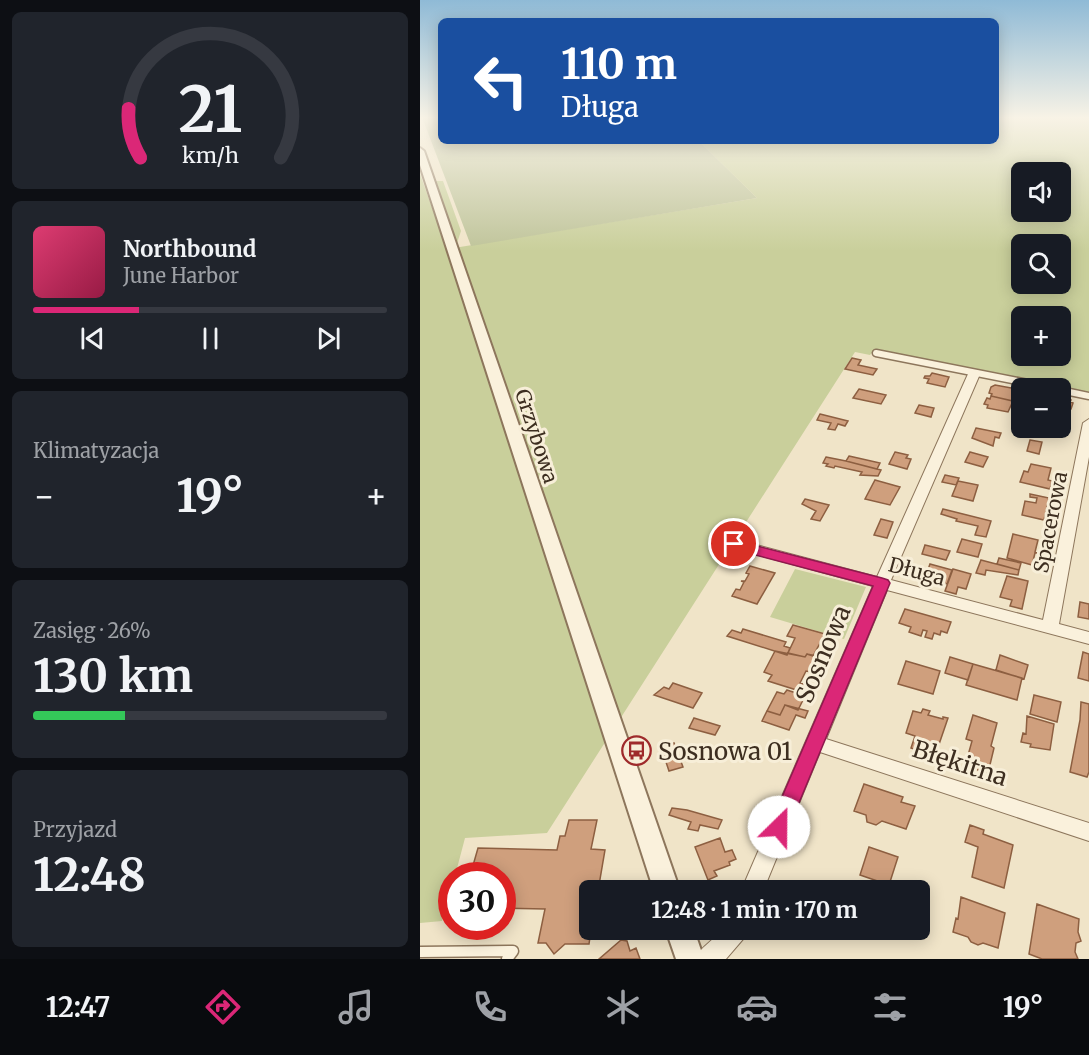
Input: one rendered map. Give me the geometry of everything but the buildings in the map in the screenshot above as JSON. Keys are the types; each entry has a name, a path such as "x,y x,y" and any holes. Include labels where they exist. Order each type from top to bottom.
{"street":[{"name":"Grzybowa","path":"424,162 663,880"},
{"name":"Sosnowa","path":"757,880 882,583 974,374"},
{"name":"Spacerowa","path":"1050,628 1089,423"},
{"name":"Długa","path":"734,544 1089,638"},
{"name":"Błękitna","path":"815,743 1089,832"},
{"path":"683,940 690,959"},
{"path":"706,959 722,949 729,940"}],"lane":[{"path":"876,353 1011,381"},
{"path":"1071,392 1089,396"},
{"path":"420,952 513,951 507,959"}],"green space":[{"path":"439,162 720,162 757,198 471,246"},
{"path":"720,162 1089,162 1089,394 1071,390 1071,378 1011,378 874,350 870,355 855,352 547,833 465,838 459,862 438,862 438,921 420,923 420,174 445,244 454,248 757,198"},
{"path":"436,181 443,181 461,231 457,243"},
{"path":"795,569 866,587 844,639 770,617"}],"place":[{"name":"Sosnowa 01","path":"637,751"}],"route":[{"path":"734,544 882,583 779,827"}]}
